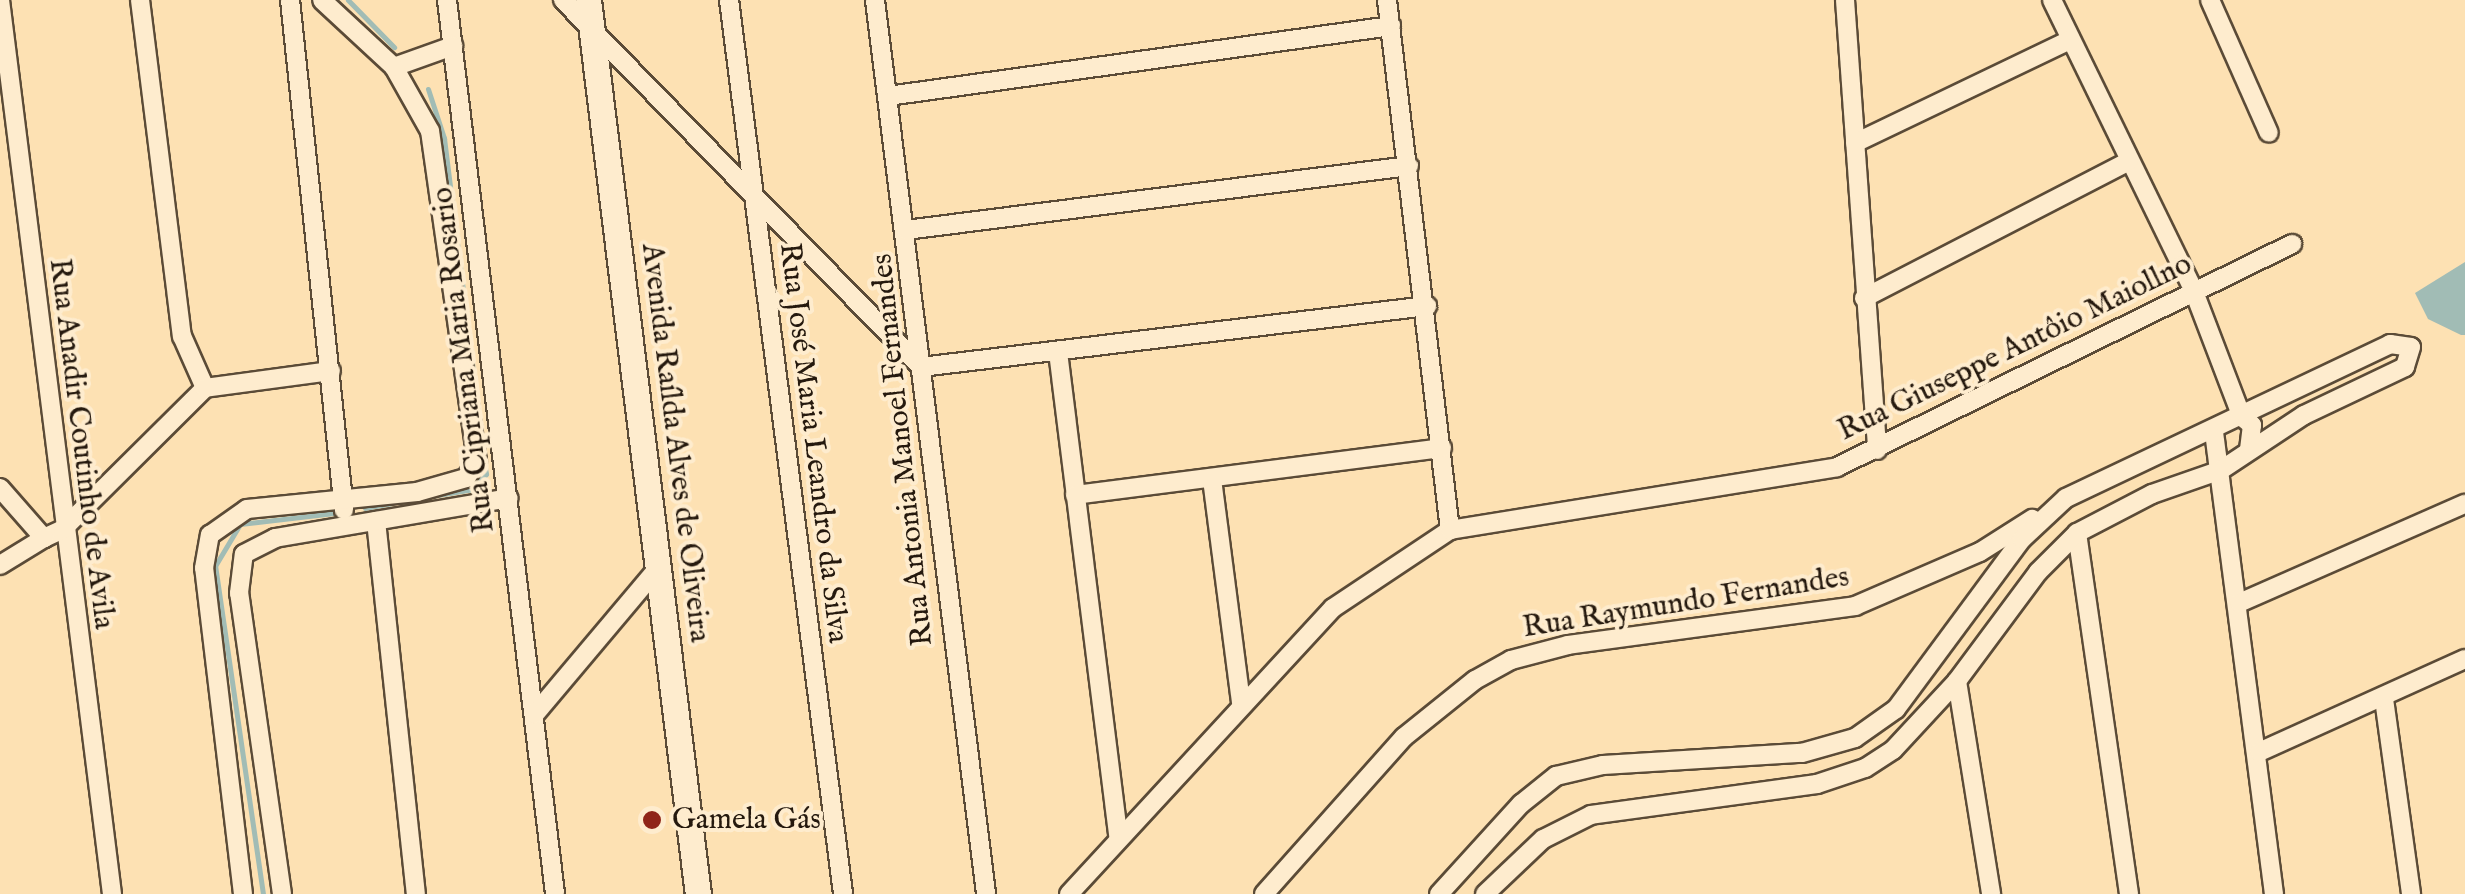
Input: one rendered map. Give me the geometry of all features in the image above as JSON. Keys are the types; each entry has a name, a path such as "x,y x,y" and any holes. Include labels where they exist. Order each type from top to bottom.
{"street":[{"name":"Rua Anadir Coutinho de Avila","path":"0,0 62,529 112,894"},
{"path":"140,0 182,336 205,388"},
{"path":"290,0 346,526"},
{"path":"243,894 218,717 205,550 222,523 248,509 458,482 474,472 477,461 439,158 394,68 322,0"},
{"name":"Rua Cipriana Maria Rosario","path":"448,0 555,894"},
{"path":"563,0 592,35 921,367 1427,306"},
{"name":"Avenida Raílda Alves de Oliveira","path":"588,0 698,894"},
{"name":"Rua José Maria Leandro da Silva","path":"729,0 843,894"},
{"name":"Rua Antonia Manoel Fernandes","path":"875,0 986,894"},
{"path":"1387,0 1427,306 1450,530"},
{"path":"1846,0 1877,450"},
{"path":"2052,0 2194,289 2242,416 2255,434 2250,450"},
{"path":"2210,0 2269,133"},
{"path":"888,96 1391,26"},
{"path":"1855,143 2070,40"},
{"path":"394,68 454,46"},
{"path":"1864,298 2129,160"},
{"path":"906,230 1409,166"},
{"name":"Rua Giuseppe Antôio Maiollno","path":"1069,894 1242,702 1333,608 1450,530 1787,480 1877,450 2194,289 2292,244"},
{"path":"1439,894 1504,821 1556,776 1604,766 1802,753 1855,738 1896,709 1937,662 2000,569 2066,498 2214,432 2397,341 2413,352 2405,367 2304,415 2221,470 2152,494 2077,533 2028,587 1956,681 1893,750 1865,768 1818,784 1591,814 1543,839 1486,894"},
{"path":"1058,352 1118,837"},
{"path":"0,566 62,529 205,388 331,370"},
{"path":"2214,432 2259,752 2274,894"},
{"path":"1075,496 1442,448"},
{"path":"1212,479 1242,702"},
{"path":"0,488 44,538"},
{"path":"282,894 239,570 260,542 509,498"},
{"name":"Rua Raymundo Fernandes","path":"1264,894 1404,736 1512,660 1568,645 1816,616 1893,593 1980,552 2066,498"},
{"path":"2239,603 2465,504"},
{"path":"376,521 416,894"},
{"path":"2077,533 2130,894"},
{"path":"1980,552 2028,587"},
{"path":"535,714 659,567"},
{"path":"2259,752 2384,699 2465,658"},
{"path":"1956,681 1991,894"},
{"path":"2384,699 2412,894"}],"water":[{"path":"2465,262 2465,335 2461,335 2428,319 2415,293"}],"waterway":[{"path":"348,0 394,47"},
{"path":"428,89 444,138 473,371"},
{"path":"432,496 473,489 486,474 484,462"},
{"path":"365,508 392,503"},
{"path":"263,894 215,566 240,524 334,513"}],"place":[{"name":"Gamela Gás","path":"652,820"}]}
